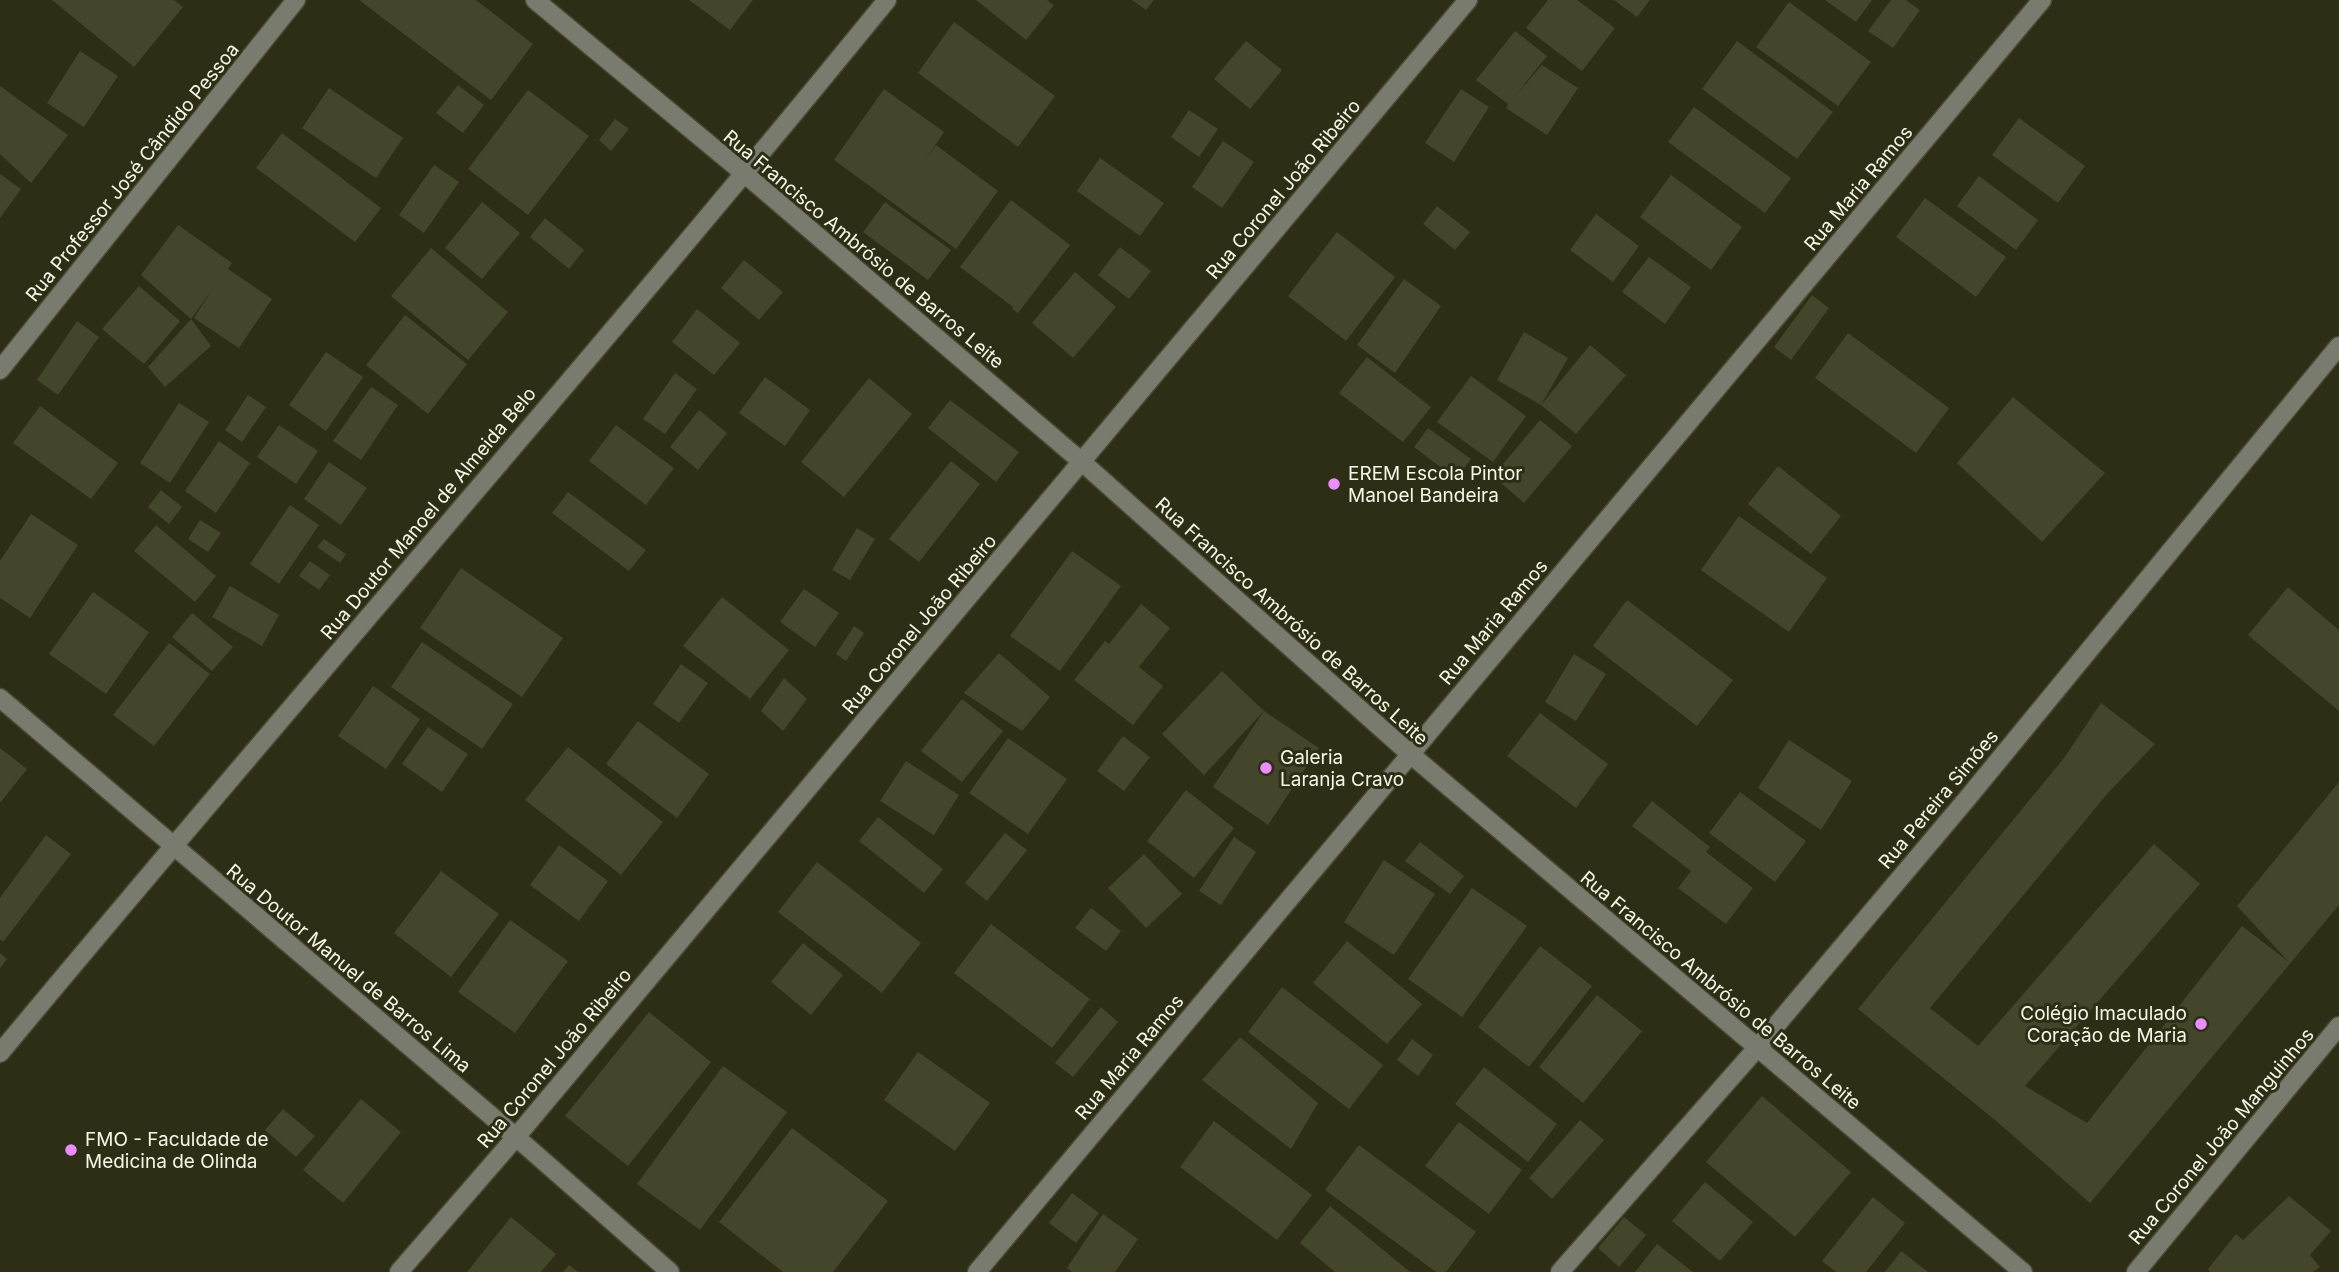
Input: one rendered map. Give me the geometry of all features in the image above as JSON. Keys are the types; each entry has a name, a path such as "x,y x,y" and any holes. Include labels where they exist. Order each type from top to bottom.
{"street":[{"name":"Rua Professor José Cândido Pessoa","path":"0,370 296,0"},
{"name":"Rua Francisco Ambrósio de Barros Leite","path":"534,0 745,174 1082,462 1409,753 2023,1272"},
{"name":"Rua Doutor Manoel de Almeida Belo","path":"0,1053 172,845 745,174 887,0"},
{"name":"Rua Coronel João Ribeiro","path":"399,1272 516,1137 1468,0"},
{"name":"Rua Maria Ramos","path":"977,1272 2042,0"},
{"name":"Rua Pereira Simões","path":"1560,1272 1757,1048 1966,800 2339,346"},
{"name":"Rua Doutor Manuel de Barros Lima","path":"0,698 516,1137 670,1272"},
{"name":"Rua Coronel João Manguinhos","path":"2136,1272 2339,1026"}],"building":[{"path":"52,0 174,0 183,7 134,67"},
{"path":"359,0 476,0 533,44 491,100"},
{"path":"689,0 753,0 730,30"},
{"path":"976,0 1047,0 1054,5 1026,40"},
{"path":"1132,0 1154,0 1146,10"},
{"path":"1548,0 1577,0 1615,28 1582,71 1526,28"},
{"path":"1614,0 1650,0 1637,17"},
{"path":"1825,0 1872,0 1856,22"},
{"path":"1891,0 1906,0 1920,10 1893,48 1868,31"},
{"path":"1789,2 1871,62 1838,106 1756,47"},
{"path":"954,22 1055,96 1018,147 918,73"},
{"path":"1515,31 1547,56 1515,96 1542,65 1578,88 1547,135 1506,108 1508,104 1476,80"},
{"path":"1246,41 1282,70 1250,109 1214,79"},
{"path":"1737,41 1833,112 1797,159 1702,89"},
{"path":"80,51 118,76 84,127 47,103"},
{"path":"458,85 484,105 463,133 436,113"},
{"path":"0,86 68,135 31,183 0,154"},
{"path":"329,88 403,138 376,178 302,128"},
{"path":"884,89 944,132 925,160 936,145 998,191 956,249 834,160"},
{"path":"1461,89 1489,107 1454,162 1425,143"},
{"path":"528,90 589,136 528,215 468,169"},
{"path":"1694,107 1791,178 1765,213 1668,142"},
{"path":"1189,110 1218,129 1199,157 1171,137"},
{"path":"2019,118 2085,166 2058,203 1992,155"},
{"path":"615,119 629,129 611,151 599,140"},
{"path":"282,133 381,208 355,242 256,168"},
{"path":"1223,141 1254,162 1222,208 1192,187"},
{"path":"1100,158 1164,203 1140,236 1077,191"},
{"path":"434,165 459,182 424,233 399,215"},
{"path":"0,174 21,189 0,218"},
{"path":"1671,175 1742,227 1711,270 1640,217"},
{"path":"1979,176 2038,220 2016,250 1957,206"},
{"path":"1925,198 2006,257 1976,297 1896,237"},
{"path":"1011,200 1070,245 1018,313 960,267"},
{"path":"482,202 520,233 482,279 445,248"},
{"path":"885,202 951,250 928,280 863,232"},
{"path":"1437,206 1470,232 1455,250 1423,224"},
{"path":"1596,214 1639,246 1613,282 1570,250"},
{"path":"545,218 584,250 569,269 530,237"},
{"path":"178,225 232,263 228,269 272,299 239,348 194,318 211,291 191,319 141,275"},
{"path":"1337,232 1395,277 1346,341 1288,296"},
{"path":"1120,247 1151,271 1129,299 1098,275"},
{"path":"431,248 508,312 468,360 391,296"},
{"path":"1649,257 1691,287 1665,324 1622,292"},
{"path":"744,260 783,292 759,320 721,288"},
{"path":"1075,272 1116,307 1073,358 1032,323"},
{"path":"1404,279 1441,306 1395,373 1357,345"},
{"path":"139,286 180,321 144,364 102,329"},
{"path":"1812,295 1829,308 1791,360 1774,347"},
{"path":"697,309 740,343 714,375 672,342"},
{"path":"405,315 467,364 428,414 366,365"},
{"path":"191,319 211,346 165,387 148,367"},
{"path":"77,321 99,337 58,395 37,380"},
{"path":"1524,332 1568,358 1541,405 1497,380"},
{"path":"1848,333 1949,408 1916,453 1815,378"},
{"path":"1590,345 1626,375 1576,434 1541,405"},
{"path":"326,352 363,377 326,431 289,405"},
{"path":"1367,357 1431,407 1403,442 1339,393"},
{"path":"675,373 697,389 665,434 643,419"},
{"path":"1471,376 1526,416 1493,462 1437,422"},
{"path":"765,377 810,410 785,446 739,413"},
{"path":"869,378 912,414 844,497 801,462"},
{"path":"371,387 398,405 361,460 333,441"},
{"path":"248,395 266,407 242,442 225,430"},
{"path":"2013,397 2105,473 2042,542 1957,463"},
{"path":"950,400 1019,452 996,482 928,428"},
{"path":"179,403 209,422 170,483 140,463"},
{"path":"40,406 118,463 91,499 13,443"},
{"path":"699,410 727,433 698,470 670,447"},
{"path":"1540,420 1572,446 1524,503 1493,476"},
{"path":"279,425 318,451 296,484 257,457"},
{"path":"616,425 674,468 646,505 589,461"},
{"path":"1428,428 1471,459 1456,479 1414,447"},
{"path":"219,441 250,463 216,513 185,491"},
{"path":"951,461 980,484 919,562 889,539"},
{"path":"329,462 367,488 341,525 304,499"},
{"path":"1778,466 1841,516 1811,554 1748,504"},
{"path":"161,490 182,507 169,524 148,507"},
{"path":"568,492 646,550 629,571 552,513"},
{"path":"290,505 319,525 279,584 250,564"},
{"path":"31,514 78,545 30,618 0,598 0,561"},
{"path":"1739,516 1827,578 1789,632 1701,570"},
{"path":"200,520 221,533 208,552 188,539"},
{"path":"156,525 216,576 195,602 134,551"},
{"path":"857,528 875,539 850,580 832,570"},
{"path":"324,539 346,554 340,563 317,547"},
{"path":"1072,551 1121,586 1060,671 1010,636"},
{"path":"310,561 330,575 319,590 299,576"},
{"path":"461,568 563,638 522,697 420,628"},
{"path":"230,586 279,615 262,646 212,617"},
{"path":"2288,587 2339,630 2339,711 2248,635"},
{"path":"804,589 839,613 815,647 780,622"},
{"path":"93,592 149,632 106,694 49,654"},
{"path":"722,597 789,650 750,699 683,646"},
{"path":"1627,600 1733,680 1697,726 1593,646"},
{"path":"1141,604 1170,628 1139,667 1163,686 1133,725 1074,680 1105,641 1109,644"},
{"path":"192,613 233,647 212,671 172,637"},
{"path":"854,626 864,633 846,661 836,654"},
{"path":"422,642 513,704 482,749 391,687"},
{"path":"169,643 210,674 154,746 113,715"},
{"path":"999,653 1050,697 1022,731 964,693"},
{"path":"1574,654 1606,674 1576,721 1545,702"},
{"path":"681,664 708,683 679,723 653,704"},
{"path":"1222,671 1264,711 1204,775 1162,734"},
{"path":"784,678 807,699 783,731 761,711"},
{"path":"373,686 420,719 386,769 338,736"},
{"path":"962,699 1003,731 962,782 921,751"},
{"path":"2101,703 2155,744 2107,794 1930,1008 1978,1046 2154,844 2200,884 2025,1086 2087,1123 2242,926 2289,962 2237,906 2339,782 2339,905 2090,1203 1995,1120 1858,1009 2064,758"},
{"name":"Galeria Laranja Cravo","path":"1264,711 1319,748 1268,825 1213,787"},
{"path":"1540,713 1608,764 1576,808 1507,756"},
{"path":"638,721 709,774 677,818 606,764"},
{"path":"428,727 468,754 442,792 402,764"},
{"path":"1123,736 1150,757 1124,791 1097,771"},
{"path":"1008,738 1067,779 1028,834 969,793"},
{"path":"1789,740 1852,781 1821,830 1758,788"},
{"path":"568,747 663,822 621,875 525,800"},
{"path":"0,748 27,769 0,803"},
{"path":"906,761 959,795 934,835 880,801"},
{"path":"1186,790 1234,828 1194,878 1147,841"},
{"path":"1740,792 1806,841 1775,882 1709,833"},
{"path":"1652,801 1710,847 1706,852 1753,888 1726,924 1678,888 1691,871 1632,826"},
{"path":"878,817 943,869 924,893 859,841"},
{"path":"1005,833 1027,850 987,901 965,883"},
{"path":"46,835 71,854 3,942 0,939 0,898"},
{"path":"1234,837 1256,852 1221,905 1199,891"},
{"path":"1420,842 1464,876 1450,894 1405,861"},
{"path":"559,845 608,881 579,921 530,885"},
{"path":"1144,854 1182,894 1146,928 1108,888"},
{"path":"1384,860 1435,894 1394,955 1344,922"},
{"path":"817,862 921,943 882,993 778,912"},
{"path":"441,871 499,914 451,977 394,933"},
{"path":"1472,888 1527,926 1462,1017 1408,979"},
{"path":"1091,908 1121,931 1106,951 1075,928"},
{"path":"510,920 568,961 515,1033 458,992"},
{"path":"991,924 1090,999 1052,1048 954,973"},
{"path":"1347,941 1422,1004 1387,1044 1313,983"},
{"path":"803,943 843,975 811,1015 771,982"},
{"path":"1540,946 1592,986 1529,1067 1478,1027"},
{"path":"0,953 7,959 0,968"},
{"path":"1282,987 1383,1065 1349,1109 1248,1032"},
{"path":"1597,995 1642,1031 1583,1103 1539,1067"},
{"path":"1101,1007 1118,1022 1073,1077 1055,1063"},
{"path":"649,1012 711,1062 628,1166 565,1116"},
{"path":"1240,1037 1318,1103 1291,1149 1202,1080"},
{"path":"1412,1039 1433,1055 1418,1076 1397,1060"},
{"path":"918,1052 990,1103 955,1151 884,1100"},
{"path":"723,1066 787,1112 700,1230 637,1184"},
{"path":"1484,1067 1557,1124 1528,1162 1455,1104"},
{"path":"1762,1096 1851,1172 1795,1237 1706,1162"},
{"path":"361,1099 401,1132 343,1203 303,1170"},
{"path":"283,1109 315,1136 296,1157 265,1130"},
{"path":"1580,1120 1604,1140 1552,1199 1529,1178"},
{"path":"1214,1121 1312,1195 1277,1240 1180,1167"},
{"path":"1459,1122 1522,1170 1489,1214 1425,1166"},
{"path":"792,1128 888,1201 833,1272 783,1272 719,1222"},
{"path":"1359,1145 1476,1232 1446,1272 1436,1272 1325,1190"},
{"path":"1705,1182 1753,1222 1720,1261 1672,1221"},
{"path":"1072,1193 1099,1213 1076,1243 1049,1223"},
{"path":"2289,1196 2331,1231 2310,1255 2320,1267 2313,1272 2210,1272 2208,1269 2236,1234 2243,1240"},
{"path":"1873,1197 1905,1223 1866,1272 1836,1272 1822,1261"},
{"path":"1330,1206 1410,1272 1335,1272 1300,1243"},
{"path":"1103,1214 1138,1239 1115,1272 1072,1272 1067,1268"},
{"path":"511,1217 556,1254 541,1272 467,1272"},
{"path":"1624,1217 1646,1235 1619,1267 1598,1248"},
{"path":"1657,1244 1693,1272 1635,1272"},
{"path":"1901,1251 1928,1272 1885,1272"},
{"path":"569,1265 578,1272 563,1272"}],"place":[{"name":"EREM Escola Pintor Manoel Bandeira","path":"1334,484"},
{"name":"Galeria Laranja Cravo","path":"1266,768"},
{"name":"Colégio Imaculado Coração de Maria","path":"2201,1024"},
{"name":"FMO - Faculdade de Medicina de Olinda","path":"71,1150"}]}
